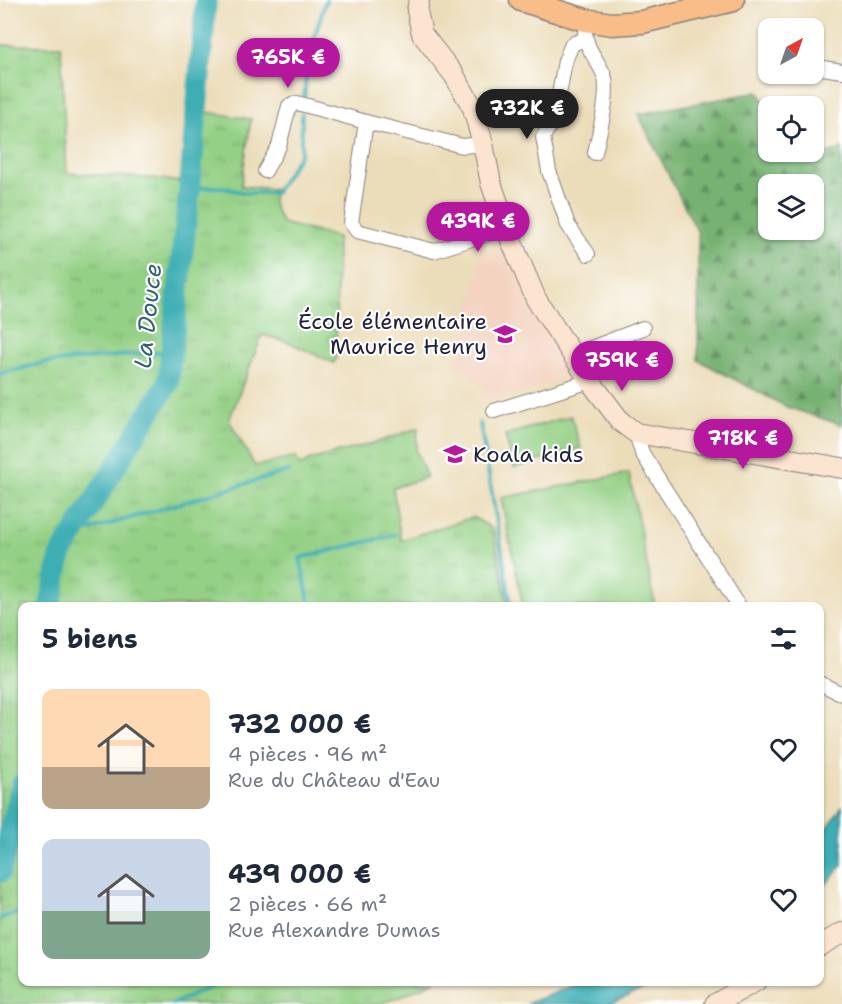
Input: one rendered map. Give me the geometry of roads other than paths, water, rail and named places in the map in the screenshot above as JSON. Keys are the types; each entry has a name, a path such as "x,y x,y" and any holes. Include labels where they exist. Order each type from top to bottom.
{"main road":[{"path":"521,0 585,29 642,22 733,0"}],"street":[{"path":"419,0 417,11 422,34 454,75 472,108 483,144 491,183 506,228 536,299 590,381 621,422 643,435 842,468"},
{"path":"588,254 568,225 549,171 543,137 555,117 565,61 572,44 585,29 604,78 606,96 595,153"},
{"path":"824,68 842,71"},
{"path":"265,171 279,146 289,105 297,103 463,146 483,144"},
{"path":"366,122 351,223 357,231 434,251 506,228"},
{"path":"573,355 643,328"},
{"path":"494,411 590,381"},
{"path":"643,435 642,453 736,602"},
{"path":"824,685 842,694"},
{"path":"824,943 842,933"},
{"path":"715,1004 747,986"}],"water":[{"path":"842,806 842,865 824,887 824,833"},
{"path":"572,986 652,986 607,1004 527,1004"}],"waterway":[{"name":"La Douce","path":"51,602 61,554 168,383 191,175 206,0"},
{"path":"304,100 308,57 326,0"},
{"path":"190,188 220,187 246,193 275,193 301,153 302,114"},
{"path":"0,374 43,363 172,351"},
{"path":"480,423 510,602"},
{"path":"73,535 289,471"},
{"path":"309,602 300,558 395,535"},
{"name":"La Douce","path":"0,872 18,801"},
{"path":"0,918 18,913"},
{"path":"173,1004 212,986"}],"place":[{"name":"École élémentaire Maurice Henry","path":"505,334"},
{"name":"Koala kids","path":"455,454"}]}
